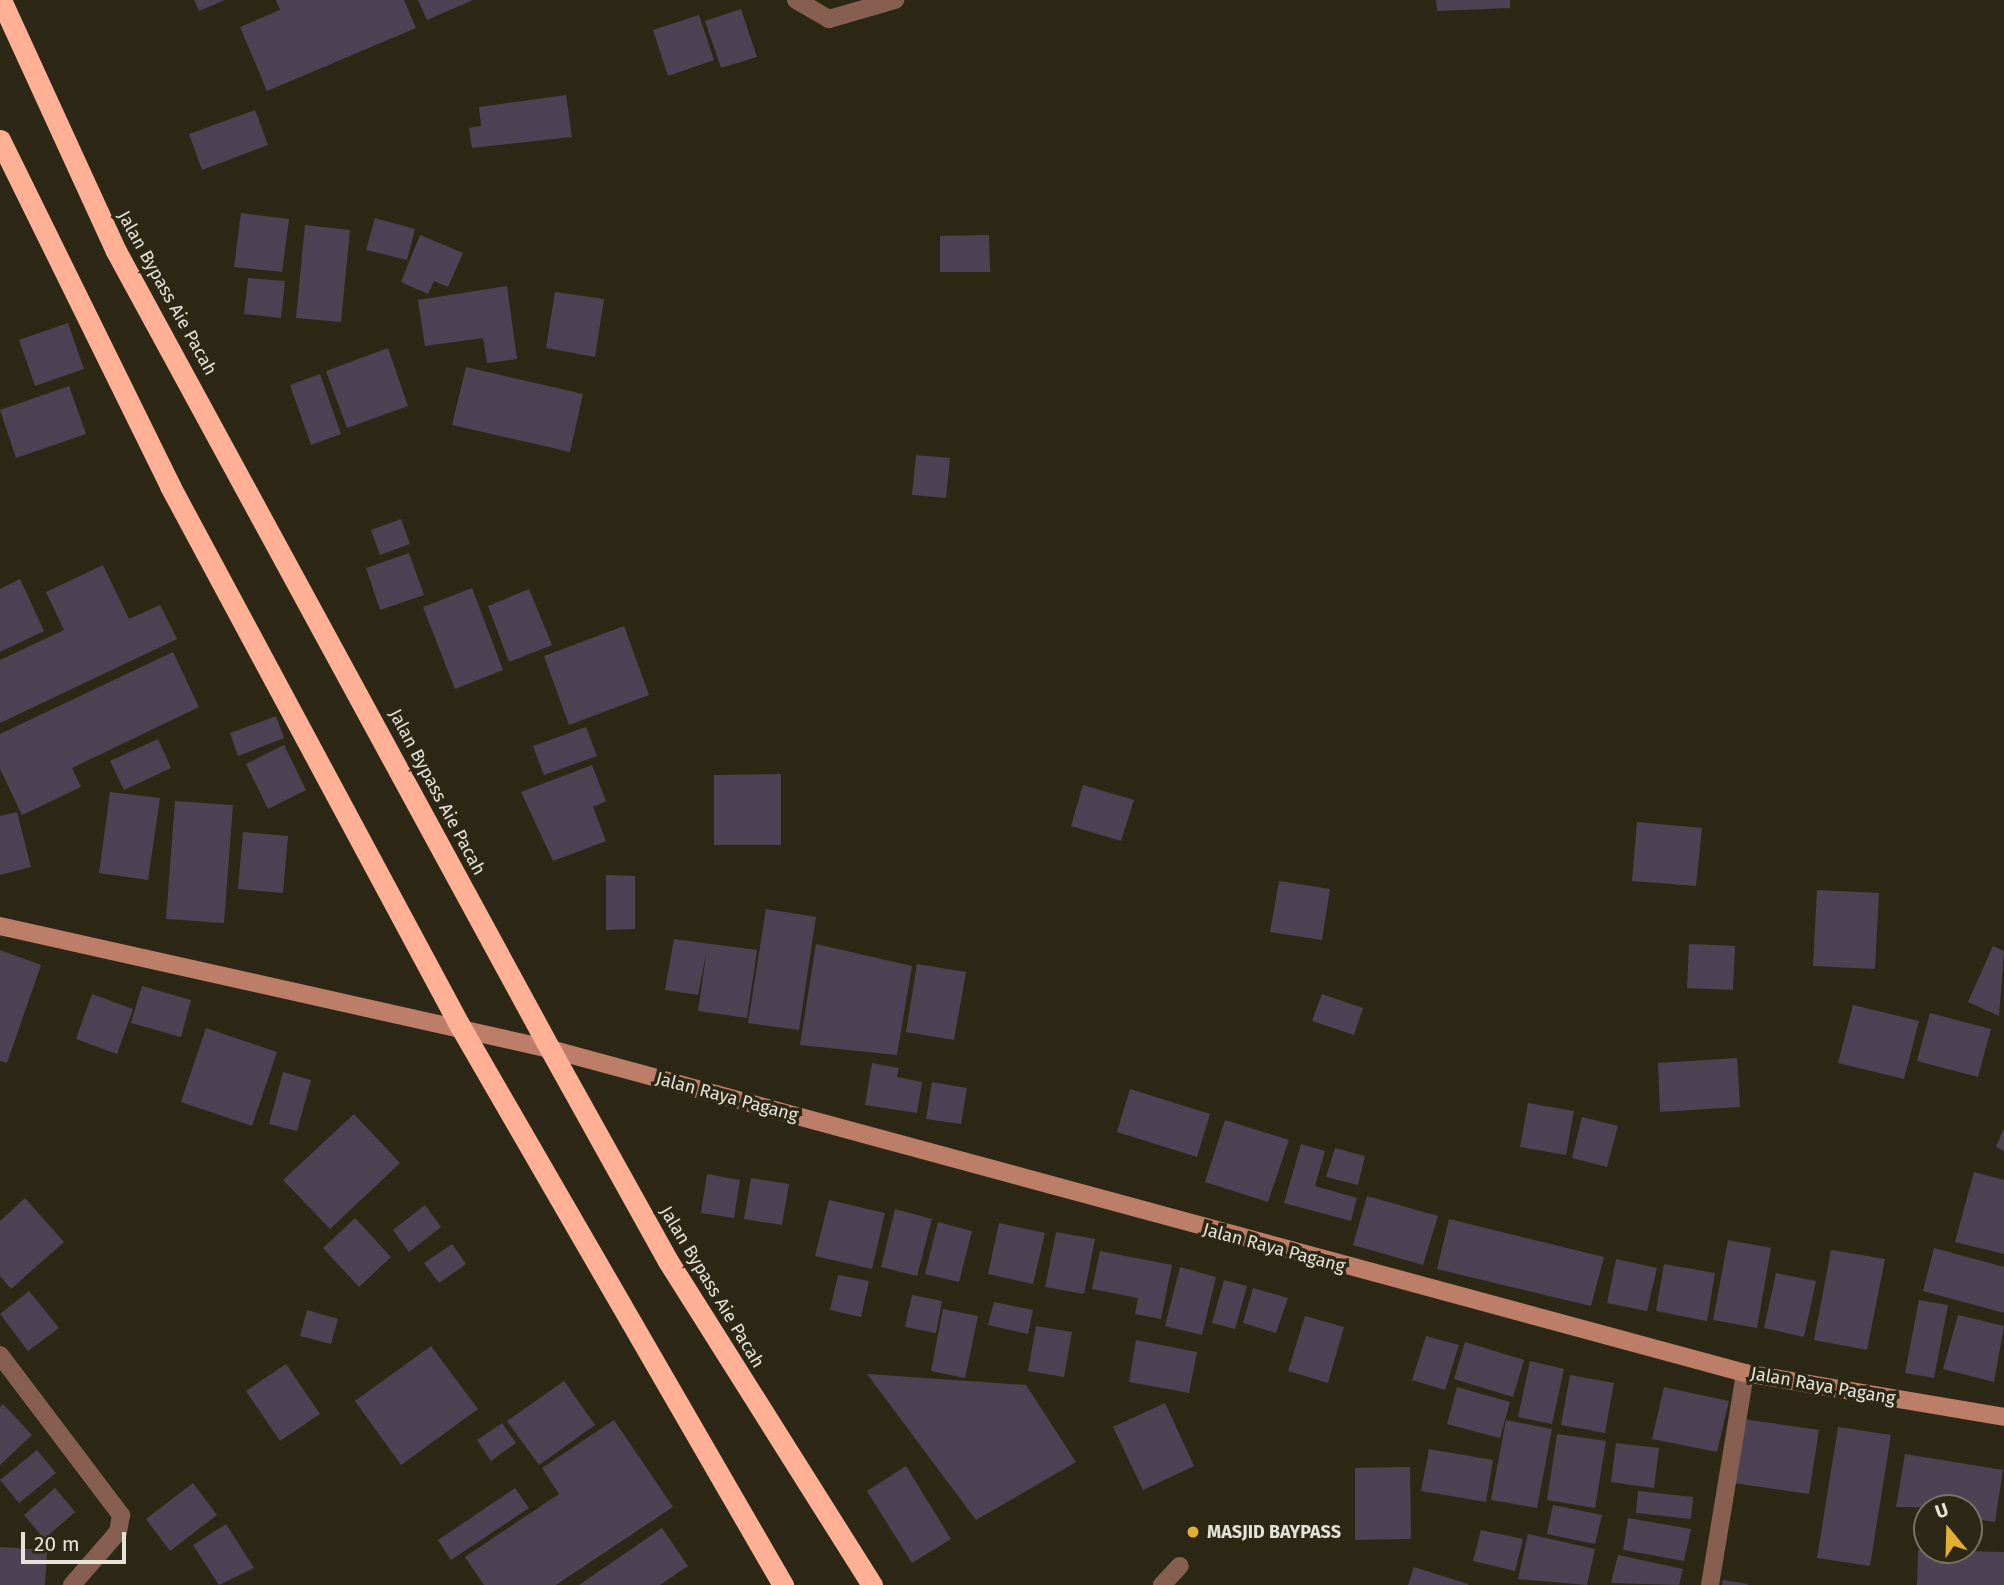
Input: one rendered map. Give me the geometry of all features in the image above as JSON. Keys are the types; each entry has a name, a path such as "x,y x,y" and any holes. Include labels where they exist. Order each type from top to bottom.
{"highway":[{"name":"Jalan Bypass Aie Pacah","path":"1,0 116,251 551,1049 668,1261 872,1585"},
{"path":"0,139 170,486 460,1026 783,1585"}],"street":[{"path":"796,0 830,19 895,0"},
{"name":"Jalan Raya Pagang","path":"0,926 460,1026 551,1049 1745,1373 2004,1416"},
{"path":"0,1355 121,1515 118,1532 72,1585"},
{"path":"1710,1585 1745,1373"},
{"path":"1162,1585 1180,1566"}],"building":[{"path":"194,0 225,0 199,11"},
{"path":"276,0 404,0 416,28 267,91 240,27 280,10"},
{"path":"418,0 473,0 427,20"},
{"path":"1436,0 1510,0 1510,8 1437,11"},
{"path":"741,9 757,57 721,68 705,21"},
{"path":"699,15 714,60 668,76 653,30"},
{"path":"566,95 572,137 472,148 469,128 481,126 479,107"},
{"path":"255,110 268,145 202,170 189,134"},
{"path":"241,213 289,219 282,272 234,267"},
{"path":"375,218 415,229 407,260 366,250"},
{"path":"305,225 350,230 341,322 296,318"},
{"path":"420,235 463,253 448,287 434,281 428,294 401,282"},
{"path":"989,235 990,272 940,272 940,236"},
{"path":"248,278 285,281 281,318 244,314"},
{"path":"507,286 517,359 487,363 483,338 425,346 418,300"},
{"path":"555,292 604,299 595,357 546,348"},
{"path":"68,323 84,369 35,386 19,340"},
{"path":"388,348 408,406 347,428 326,371"},
{"path":"466,367 583,394 570,452 452,425"},
{"path":"320,374 341,434 311,445 290,385"},
{"path":"69,386 86,434 16,458 0,410"},
{"path":"916,455 950,458 946,498 912,495"},
{"path":"401,519 410,544 380,555 371,530"},
{"path":"409,553 424,595 380,610 366,568"},
{"path":"103,565 129,619 160,605 177,639 0,723 0,660 64,630 46,592"},
{"path":"20,579 44,631 0,652 0,589"},
{"path":"472,588 503,670 455,689 423,607"},
{"path":"529,589 552,645 509,662 488,606"},
{"path":"624,626 649,695 569,725 544,656"},
{"path":"173,652 199,707 72,768 81,787 22,815 0,769 0,734"},
{"path":"276,716 284,738 238,756 230,733"},
{"path":"586,727 597,756 544,775 533,746"},
{"path":"158,739 171,768 124,790 110,761"},
{"path":"284,745 306,790 268,809 246,764"},
{"path":"592,765 606,801 593,807 606,841 553,861 521,792"},
{"path":"781,774 781,845 714,845 714,775"},
{"path":"1083,785 1134,800 1121,841 1071,826"},
{"path":"110,792 160,798 148,880 99,873"},
{"path":"175,801 233,805 224,923 166,919"},
{"path":"17,812 31,867 0,875 0,816"},
{"path":"1637,822 1702,828 1696,886 1632,881"},
{"path":"243,832 288,836 283,893 238,889"},
{"path":"606,875 635,876 635,929 606,930"},
{"path":"1279,881 1330,889 1322,940 1270,932"},
{"path":"1817,890 1879,893 1875,969 1813,966"},
{"path":"766,909 816,917 799,1030 748,1023"},
{"path":"674,939 757,950 747,1018 698,1011 707,949 698,995 665,990"},
{"path":"816,944 912,966 897,1055 800,1045"},
{"path":"1689,944 1735,946 1733,990 1687,988"},
{"path":"1993,946 2004,951 1999,1016 1968,1002"},
{"path":"0,950 41,965 7,1063 0,1061"},
{"path":"917,964 966,972 954,1040 906,1032"},
{"path":"142,986 191,1000 181,1037 131,1023"},
{"path":"92,994 133,1009 117,1054 76,1039"},
{"path":"1322,994 1363,1008 1354,1035 1312,1021"},
{"path":"1853,1005 1919,1021 1904,1079 1838,1063"},
{"path":"1930,1013 1991,1029 1978,1077 1917,1061"},
{"path":"206,1028 277,1052 252,1126 181,1102"},
{"path":"1737,1058 1740,1107 1660,1112 1658,1063"},
{"path":"872,1063 899,1068 897,1077 922,1082 917,1113 865,1105"},
{"path":"283,1072 311,1080 297,1131 269,1124"},
{"path":"932,1082 967,1088 961,1124 926,1119"},
{"path":"1130,1089 1210,1114 1197,1157 1117,1132"},
{"path":"1528,1103 1574,1111 1566,1155 1520,1147"},
{"path":"354,1114 400,1163 330,1229 283,1180"},
{"path":"1582,1117 1618,1126 1607,1167 1572,1158"},
{"path":"1225,1120 1289,1140 1268,1202 1205,1182"},
{"path":"2004,1128 2004,1151 1996,1147"},
{"path":"1301,1144 1325,1151 1315,1186 1357,1198 1351,1221 1284,1203"},
{"path":"1335,1148 1365,1156 1358,1185 1326,1177"},
{"path":"1974,1172 2004,1180 2004,1254 1955,1242"},
{"path":"707,1174 740,1180 734,1218 701,1213"},
{"path":"751,1178 789,1184 782,1225 744,1219"},
{"path":"1367,1196 1438,1216 1423,1265 1353,1245"},
{"path":"25,1198 64,1242 11,1289 0,1276 0,1221"},
{"path":"829,1200 885,1213 872,1269 815,1256"},
{"path":"425,1205 441,1227 409,1252 393,1230"},
{"path":"895,1209 932,1219 917,1276 881,1267"},
{"path":"355,1218 391,1257 359,1287 323,1248"},
{"path":"1449,1219 1604,1257 1591,1306 1437,1269"},
{"path":"938,1222 972,1231 959,1282 925,1274"},
{"path":"999,1223 1045,1233 1033,1284 988,1274"},
{"path":"1056,1232 1095,1239 1084,1294 1045,1287"},
{"path":"1728,1240 1771,1248 1757,1328 1713,1320"},
{"path":"452,1244 466,1264 439,1283 424,1263"},
{"path":"1934,1248 2004,1267 2004,1313 1923,1291"},
{"path":"1831,1250 1885,1259 1867,1350 1814,1340"},
{"path":"1100,1251 1172,1265 1161,1319 1135,1314 1138,1298 1092,1289"},
{"path":"1616,1259 1657,1268 1647,1311 1607,1303"},
{"path":"1664,1264 1715,1273 1707,1321 1656,1311"},
{"path":"1180,1267 1216,1277 1202,1335 1165,1326"},
{"path":"1776,1273 1816,1281 1804,1337 1764,1328"},
{"path":"838,1275 869,1281 861,1317 830,1310"},
{"path":"1224,1280 1247,1286 1235,1329 1212,1323"},
{"path":"1253,1288 1288,1298 1276,1333 1243,1323"},
{"path":"29,1291 59,1328 28,1351 0,1314"},
{"path":"912,1295 942,1301 936,1333 905,1327"},
{"path":"1919,1300 1948,1305 1934,1378 1905,1373"},
{"path":"994,1302 1033,1310 1028,1334 988,1325"},
{"path":"943,1309 978,1316 965,1378 931,1371"},
{"path":"307,1310 338,1319 331,1344 300,1336"},
{"path":"1958,1315 2004,1326 1994,1382 1943,1369"},
{"path":"1305,1316 1344,1327 1328,1383 1288,1371"},
{"path":"1036,1326 1072,1332 1064,1377 1028,1371"},
{"path":"1426,1336 1459,1345 1445,1390 1412,1380"},
{"path":"1136,1340 1197,1352 1189,1393 1129,1382"},
{"path":"1465,1342 1524,1360 1513,1397 1454,1379"},
{"path":"431,1346 478,1409 401,1465 355,1401"},
{"path":"1530,1361 1564,1369 1552,1424 1518,1417"},
{"path":"286,1364 320,1414 280,1441 246,1391"},
{"path":"867,1374 1026,1385 1076,1462 976,1520"},
{"path":"1570,1375 1614,1383 1605,1433 1561,1425"},
{"path":"564,1381 595,1425 539,1465 507,1421"},
{"path":"1457,1387 1510,1402 1500,1438 1447,1424"},
{"path":"1664,1387 1729,1401 1717,1452 1652,1439"},
{"path":"1165,1403 1194,1466 1143,1490 1113,1427"},
{"path":"3,1404 32,1435 0,1465 0,1407"},
{"path":"1743,1419 1819,1430 1809,1494 1733,1483"},
{"path":"614,1420 673,1507 556,1585 484,1585 465,1557 559,1494 542,1468"},
{"path":"1506,1420 1552,1429 1537,1508 1491,1500"},
{"path":"502,1423 516,1443 491,1461 477,1440"},
{"path":"1838,1427 1891,1435 1870,1566 1817,1558"},
{"path":"1557,1434 1606,1441 1595,1508 1547,1500"},
{"path":"1616,1443 1659,1448 1654,1488 1611,1482"},
{"path":"1429,1449 1493,1460 1486,1502 1421,1491"},
{"path":"37,1450 56,1473 19,1503 0,1480"},
{"path":"1905,1454 2003,1470 1995,1522 1983,1520 1983,1494 1913,1494 1913,1507 1896,1507"},
{"path":"906,1466 951,1539 912,1563 867,1491"},
{"path":"1410,1467 1411,1539 1355,1540 1355,1468"},
{"path":"193,1483 217,1515 170,1551 146,1519"},
{"path":"55,1488 75,1512 44,1539 24,1515"},
{"path":"515,1488 529,1508 451,1560 438,1540"},
{"path":"1638,1491 1693,1497 1691,1519 1636,1513"},
{"path":"1553,1505 1602,1515 1595,1544 1547,1534"},
{"path":"1628,1518 1691,1529 1684,1561 1623,1550"},
{"path":"226,1524 254,1568 219,1585 193,1545"},
{"path":"662,1528 688,1566 660,1585 579,1585"},
{"path":"1481,1530 1523,1539 1515,1571 1473,1561"},
{"path":"1528,1534 1595,1549 1587,1585 1518,1579"},
{"path":"0,1547 47,1550 45,1585 0,1585"},
{"path":"1983,1552 2004,1552 2004,1585 1917,1585 1918,1564 1983,1564"},
{"path":"1618,1555 1683,1569 1679,1585 1611,1583"},
{"path":"1414,1567 1468,1584 1468,1585 1408,1585"},
{"path":"1723,1580 1748,1584 1722,1585"}],"place":[{"name":"MASJID BAYPASS","path":"1193,1532"}]}
